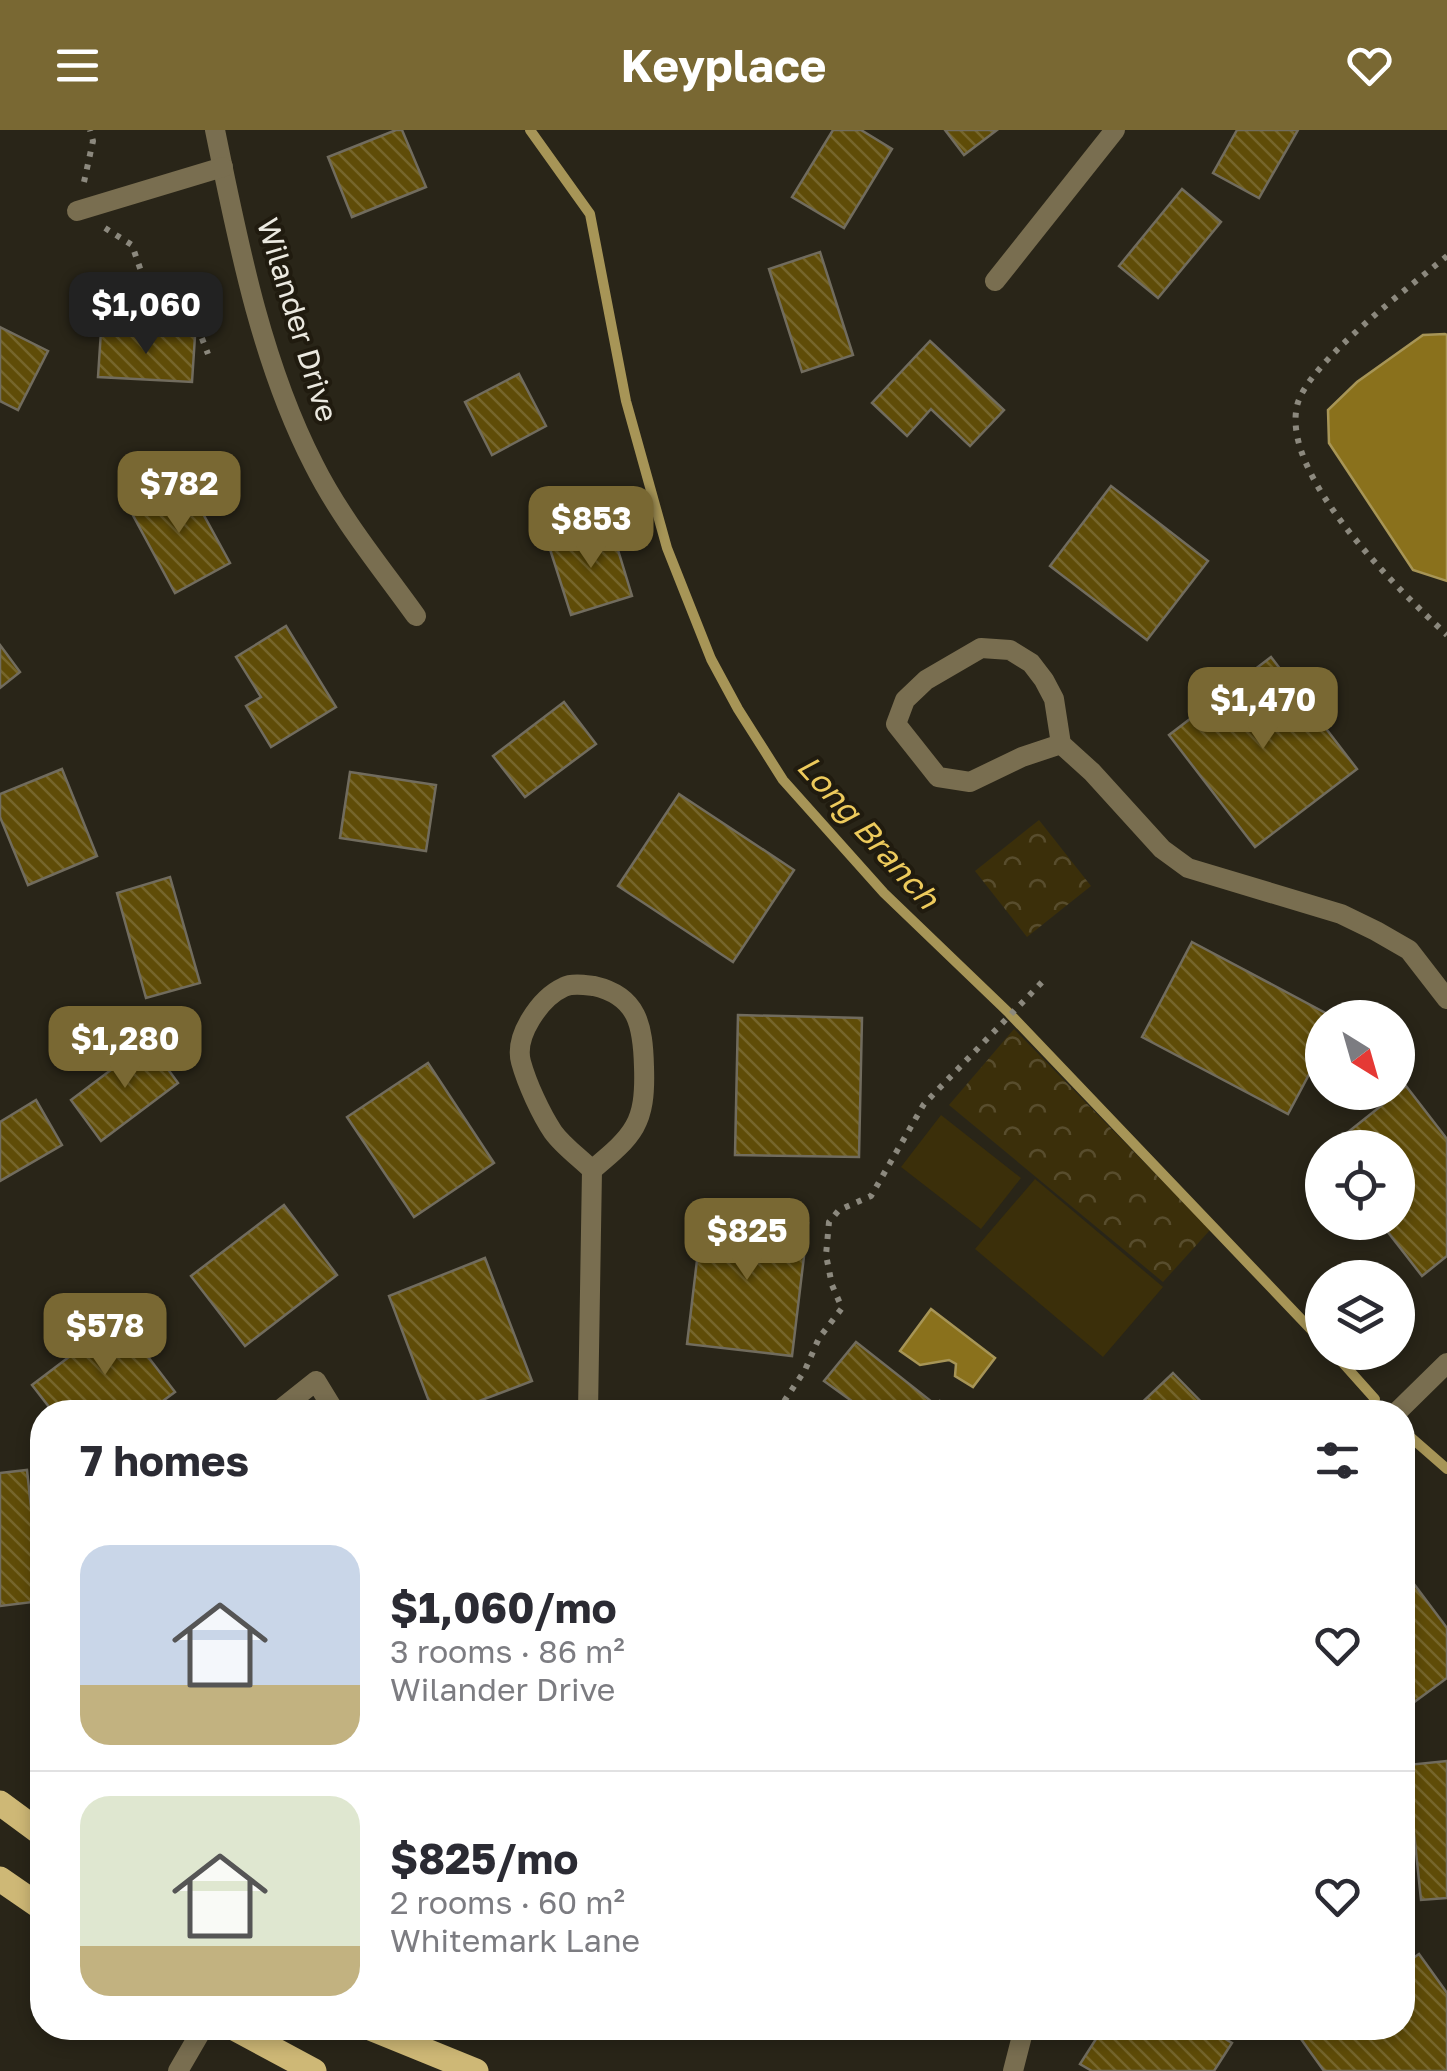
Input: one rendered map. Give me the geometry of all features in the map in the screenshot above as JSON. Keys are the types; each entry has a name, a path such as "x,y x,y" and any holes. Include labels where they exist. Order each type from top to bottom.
{"main road":[{"path":"0,1803 30,1825"},
{"path":"0,1879 30,1900"},
{"path":"256,2040 314,2071"},
{"path":"400,2040 476,2071"}],"street":[{"name":"Wilander Drive","path":"215,130 269,351 313,463 341,512 416,616"},
{"path":"995,281 1115,130"},
{"path":"77,211 223,168"},
{"path":"1061,744 1022,757 970,782 938,776 896,724 905,700 926,680 981,648 1010,650 1031,664 1044,680 1054,699 1061,744 1162,849 1188,868 1342,914 1376,931 1409,950 1447,999"},
{"path":"588,1400 592,1170 554,1133 520,1059 524,1033 538,1008 566,986 587,985 615,991 635,1010 644,1046 645,1097 638,1123 626,1141 592,1170"},
{"path":"1409,1400 1447,1363"},
{"path":"291,1400 316,1381 328,1400"},
{"path":"178,2071 196,2040"},
{"path":"1013,2071 1021,2040"}],"path":[{"path":"90,130 93,142 77,211 132,245 142,274 138,319 190,320 198,328 208,354"},
{"path":"1447,256 1334,351 1297,403 1296,435 1314,484 1390,582 1447,635"},
{"path":"785,1400 805,1370 818,1338 842,1308 826,1256 829,1222 839,1210 872,1196 924,1104 1046,978"}],"green space":[{"path":"1039,820 1091,886 1027,937 975,871"},
{"path":"1014,1029 1210,1230 1163,1282 949,1105"},
{"path":"941,1115 1021,1178 981,1229 901,1167"},
{"path":"1035,1179 1163,1287 1103,1357 975,1249"}],"shaded area":[{"path":"1445,334 1447,581 1413,570 1329,443 1328,410 1357,382 1423,335"},
{"path":"931,1309 995,1358 973,1387 955,1376 956,1364 949,1360 920,1365 900,1351"}],"building":[{"path":"402,130 426,187 352,217 328,157"},
{"path":"833,130 861,130 892,149 844,228 792,197"},
{"path":"945,130 997,130 964,155"},
{"path":"1237,130 1298,130 1259,198 1213,173"},
{"path":"1182,189 1221,222 1158,298 1119,266"},
{"path":"820,252 853,355 802,372 769,269"},
{"path":"0,327 48,351 18,410 0,401"},
{"path":"101,331 195,336 192,382 98,377"},
{"path":"930,341 1004,410 970,446 931,409 907,436 872,403"},
{"path":"519,374 546,426 492,455 465,402"},
{"path":"184,479 230,563 175,593 129,508"},
{"path":"1111,486 1208,561 1147,640 1050,566"},
{"path":"611,527 632,596 571,615 549,546"},
{"path":"286,626 336,707 271,747 246,706 261,697 236,657"},
{"path":"0,645 20,672 0,688"},
{"path":"1271,657 1357,769 1255,847 1169,735"},
{"path":"564,702 596,744 525,797 493,756"},
{"path":"62,769 97,856 28,885 0,817 0,794"},
{"path":"350,772 436,785 426,851 340,838"},
{"path":"679,794 794,870 733,962 618,886"},
{"path":"170,877 200,983 146,998 117,893"},
{"path":"1192,942 1305,1002 1305,1082 1288,1114 1142,1037"},
{"path":"738,1015 862,1018 859,1157 735,1155"},
{"path":"148,1042 178,1083 101,1141 71,1100"},
{"path":"428,1063 494,1163 414,1217 347,1117"},
{"path":"1415,1098 1447,1139 1447,1256 1422,1276 1415,1260 1410,1260 1394,1240 1415,1240 1415,1130 1351,1130 1376,1110 1415,1110"},
{"path":"36,1100 62,1145 0,1181 0,1122"},
{"path":"284,1205 337,1275 245,1346 191,1276"},
{"path":"703,1210 808,1223 792,1356 687,1344"},
{"path":"485,1258 532,1381 482,1400 428,1400 389,1296"},
{"path":"119,1319 175,1392 164,1400 44,1400 32,1385"},
{"path":"856,1342 929,1400 850,1400 824,1381"},
{"path":"1173,1373 1199,1400 1145,1400"},
{"path":"27,1470 30,1602 0,1606 0,1473"},
{"path":"1415,1585 1447,1628 1447,1678 1415,1701"},
{"path":"1447,1761 1447,1898 1421,1900 1415,1842 1415,1764"},
{"path":"1419,1954 1447,1993 1447,2071 1324,2071 1302,2040 1415,2040 1415,1957"},
{"path":"1095,2040 1232,2043 1214,2071 1092,2071 1080,2064"}],"waterway":[{"name":"Long Branch","path":"530,130 590,214 626,401 667,548 711,659 783,780 884,893 1009,1013 1305,1323"},
{"name":"Long Branch","path":"1349,1370 1375,1399"},
{"name":"Long Branch","path":"1415,1441 1447,1469"}]}
